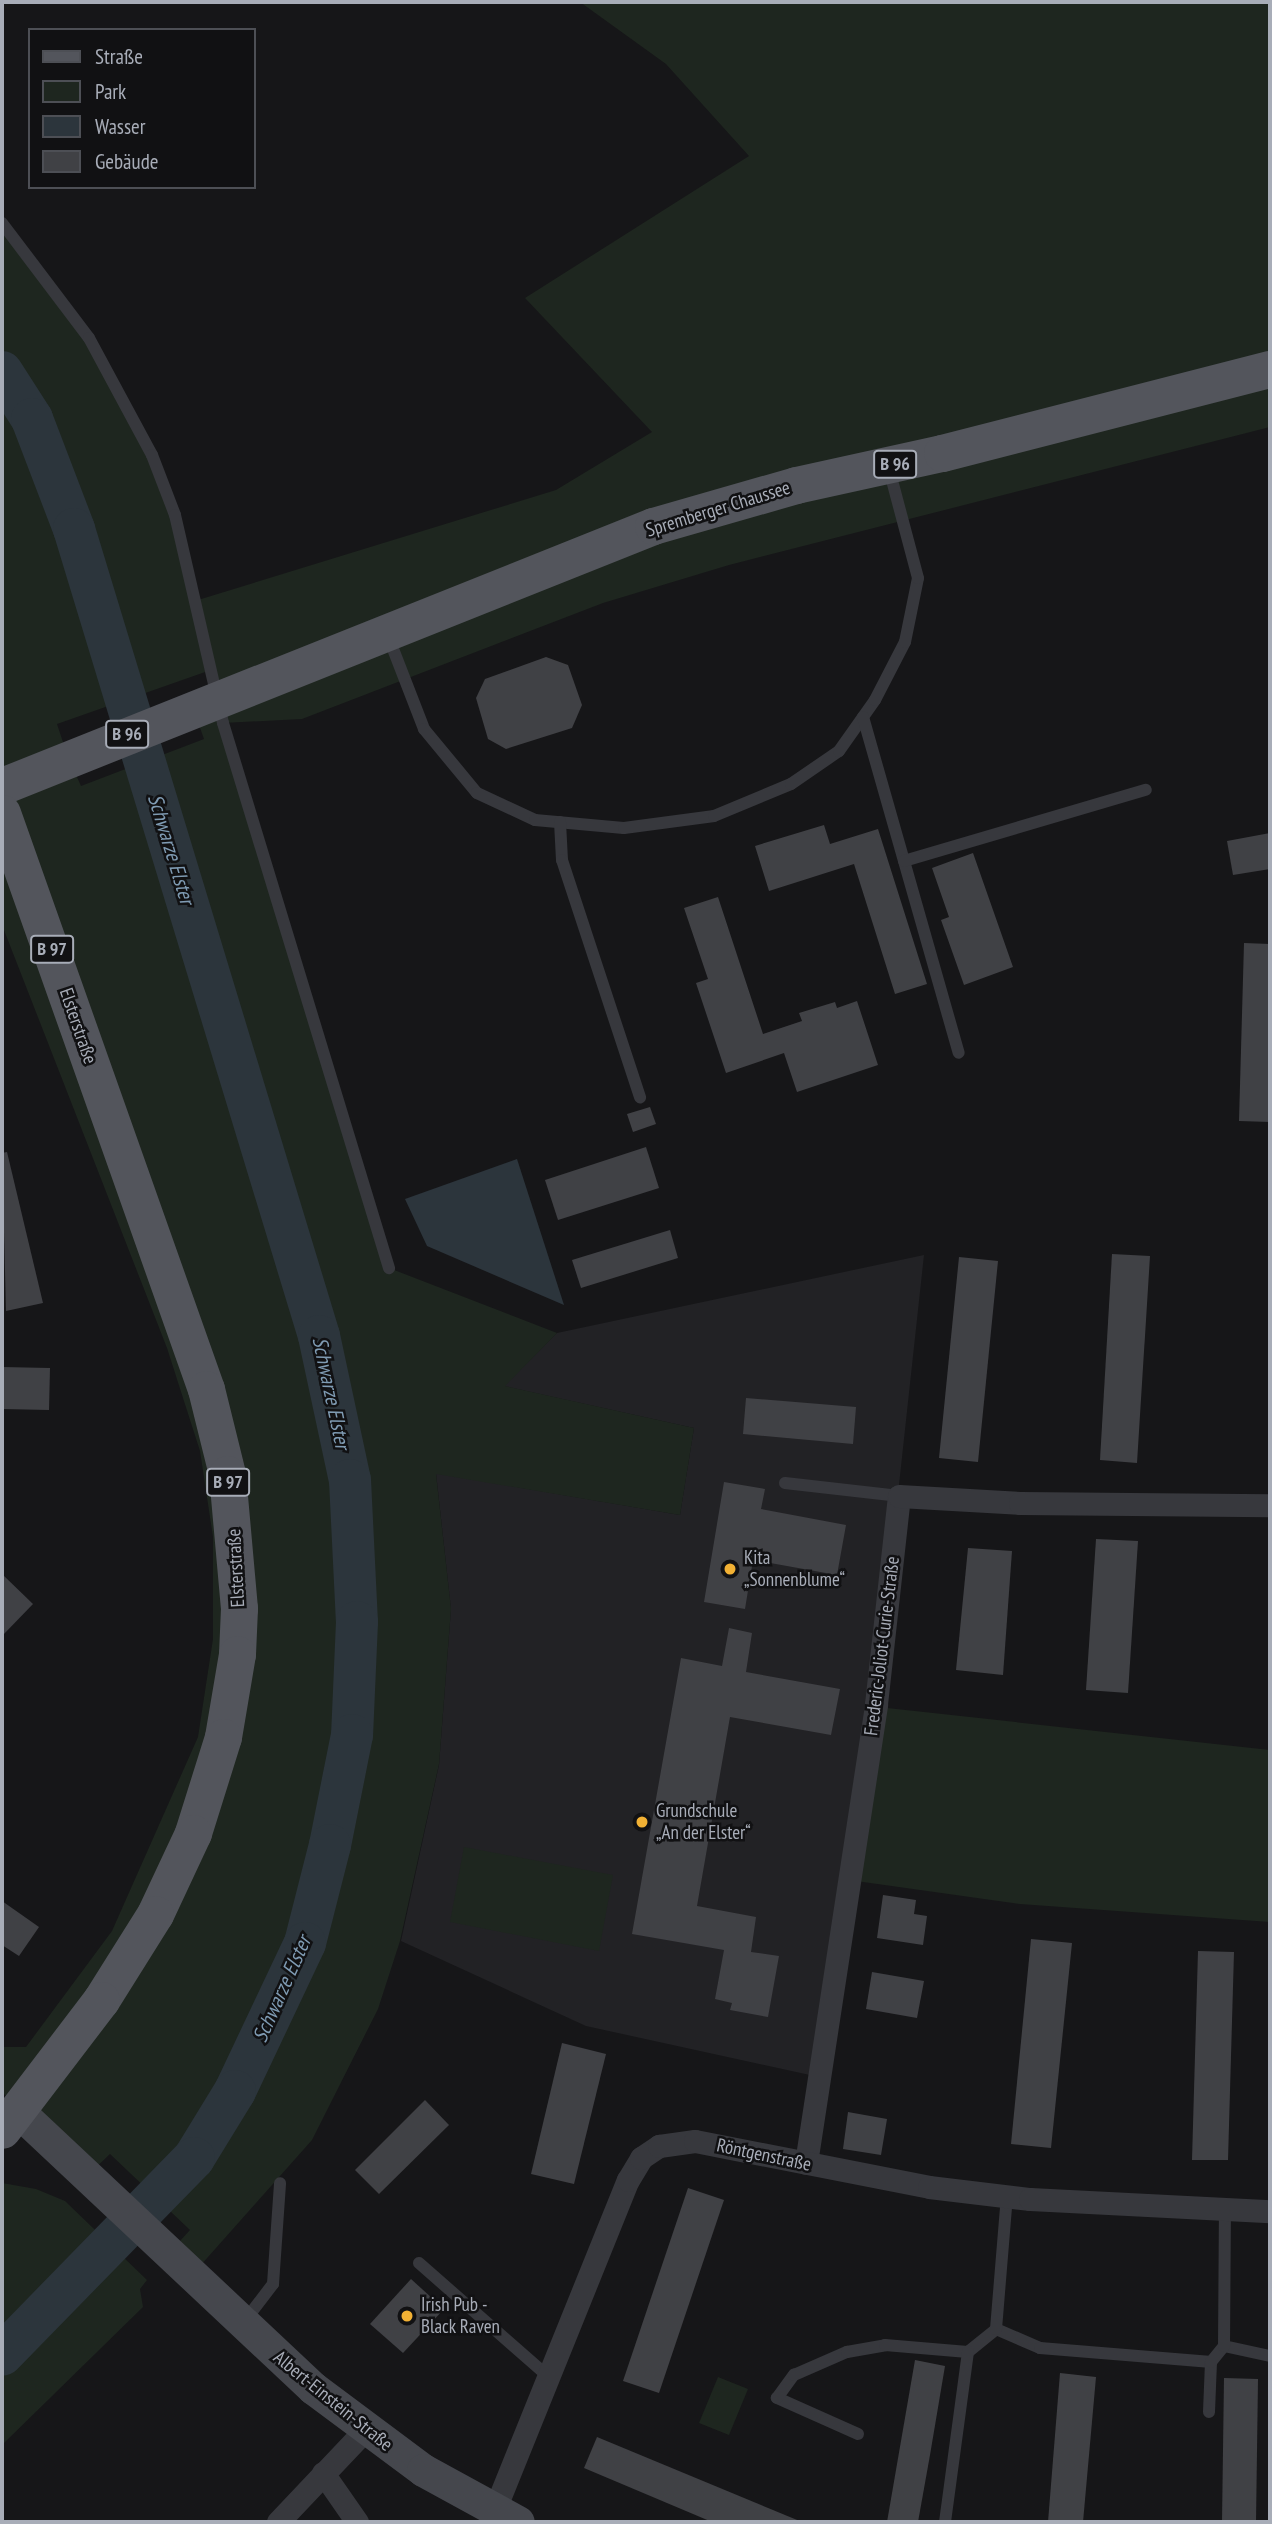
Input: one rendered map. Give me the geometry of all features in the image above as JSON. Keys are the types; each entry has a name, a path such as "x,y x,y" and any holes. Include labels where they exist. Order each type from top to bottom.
{"main road":[{"name":"Spremberger Chaussee","path":"201,704 653,527 796,485 888,466 1270,369"},
{"name":"B 96","path":"2,786 201,704"},
{"name":"Elsterstraße","path":"2,813 206,1389 227,1474 239,1608 237,1654 223,1737 193,1833 155,1914 101,2000 7,2111"}],"street":[{"path":"899,1496 1020,1503 1270,1505"},
{"name":"Frederic-Joliot-Curie-Straße","path":"806,2163 876,1704 899,1496"},
{"name":"Albert-Einstein-Straße","path":"7,2111 87,2178 241,2325 365,2430 500,2518"},
{"name":"Röntgenstraße","path":"500,2518 550,2379 628,2179 641,2158 659,2146 695,2141 929,2187 1007,2196 1225,2211 1270,2211"},
{"path":"278,2522 365,2430"},
{"path":"323,2473 356,2522"}],"lane":[{"path":"2,223 89,338 152,455 175,515 201,704 389,1268"},
{"path":"386,630 424,729 477,793 536,820 624,828 714,816 791,784 839,751 863,716 905,642 918,578 888,466"},
{"path":"863,716 959,1053"},
{"path":"904,861 1146,790"},
{"path":"560,822 562,860 640,1097"},
{"path":"785,1483 899,1496"},
{"path":"241,2325 273,2284 280,2183"},
{"path":"945,2522 968,2352 996,2329 1007,2196"},
{"path":"1209,2412 1212,2362 1224,2346 1225,2211"},
{"path":"419,2263 550,2379"},
{"path":"996,2329 1040,2348 1212,2362"},
{"path":"858,2434 777,2398 794,2375 847,2352 885,2345 968,2352"},
{"path":"1224,2346 1255,2357 1270,2356"}],"shaded area":[{"name":"Grundschule „An der Elster“","path":"924,1255 898,1494 819,2077 586,2026 401,1941 439,1765 451,1609 436,1473 680,1515 694,1428 504,1386 557,1333"}],"green space":[{"path":"580,2 1270,2 1270,365 887,463 217,694 198,600 556,490 652,432 525,298 749,156 666,64"},
{"path":"2,224 49,282 118,390 175,515 208,671 57,724 68,757 2,784"},
{"path":"1270,372 1270,427 729,565 603,603 302,719 223,723 389,1268 557,1333 505,1386 694,1428 680,1515 436,1474 451,1609 439,1764 400,1941 378,2009 312,2140 192,2275 168,2254 190,2230 110,2154 87,2176 2,2092 2,2047 26,2047 112,1931 198,1737 213,1639 213,1537 200,1451 167,1348 2,925 2,818 232,1519 211,1787 234,1520 2,788 69,759 81,786 204,739 193,708 527,578"},
{"path":"878,1707 1270,1750 1270,1922 1020,1904 849,1880"},
{"path":"464,1847 613,1875 599,1951 450,1922"},
{"path":"2,2183 36,2189 65,2201 147,2280 140,2289 143,2307 2,2445"},
{"path":"718,2377 748,2389 729,2435 699,2423"}],"water":[{"path":"517,1159 564,1305 427,1246 405,1199"}],"building":[{"path":"546,657 568,665 582,705 572,728 506,749 488,739 476,698 485,679"},
{"path":"824,825 830,844 878,829 927,984 895,994 854,864 769,891 755,846"},
{"path":"1270,833 1270,869 1233,875 1227,841"},
{"path":"973,853 1013,967 964,985 941,920 949,917 932,868"},
{"path":"718,897 763,1034 802,1021 799,1013 835,1002 837,1008 857,1001 878,1065 797,1092 784,1053 726,1073 696,983 708,979 684,908"},
{"path":"1244,943 1270,944 1270,1122 1239,1121"},
{"path":"650,1107 656,1124 633,1132 627,1114"},
{"path":"646,1147 659,1188 558,1220 545,1180"},
{"path":"7,1152 43,1303 6,1311 2,1153"},
{"path":"670,1230 678,1258 581,1288 572,1260"},
{"path":"1112,1254 1150,1256 1137,1463 1100,1460"},
{"path":"959,1257 998,1261 978,1462 939,1458"},
{"path":"2,1367 50,1368 49,1410 2,1409"},
{"path":"746,1398 856,1407 853,1444 743,1434"},
{"path":"724,1482 765,1489 761,1509 846,1525 837,1575 753,1560 745,1609 704,1602"},
{"path":"1096,1539 1138,1541 1128,1693 1086,1690"},
{"path":"968,1548 1012,1551 1003,1675 956,1670"},
{"path":"2,1574 33,1604 2,1636"},
{"path":"729,1628 752,1633 746,1672 840,1689 831,1735 730,1717 697,1906 756,1917 751,1952 779,1956 768,2017 730,2010 732,2003 715,1999 724,1950 632,1934 681,1658 722,1666"},
{"path":"883,1895 916,1900 914,1914 927,1916 923,1945 877,1938"},
{"path":"2,1901 39,1927 19,1956 2,1945"},
{"path":"1031,1939 1072,1943 1051,2148 1011,2144"},
{"path":"1198,1951 1234,1952 1228,2160 1192,2160"},
{"path":"872,1972 924,1981 917,2018 866,2009"},
{"path":"562,2043 606,2054 574,2184 531,2174"},
{"path":"425,2100 449,2125 379,2194 355,2170"},
{"path":"848,2112 887,2119 881,2155 843,2149"},
{"path":"688,2188 724,2200 659,2393 623,2381"},
{"name":"Irish Pub - Black Raven","path":"411,2279 444,2309 403,2353 370,2324"},
{"path":"915,2360 945,2366 930,2455 918,2522 887,2522"},
{"path":"1060,2373 1096,2377 1083,2522 1048,2522"},
{"path":"1224,2378 1258,2379 1256,2522 1222,2522"},
{"path":"597,2437 802,2522 712,2522 584,2468"}],"waterway":[{"name":"Schwarze Elster","path":"2,372 32,419 74,529 319,1336 350,1480 357,1622 352,1735 330,1845 305,1943 235,2091 194,2158 2,2355"}],"place":[{"name":"Kita „Sonnenblume“","path":"730,1569"},
{"name":"Grundschule „An der Elster“","path":"642,1822"},
{"name":"Irish Pub - Black Raven","path":"407,2316"}]}
